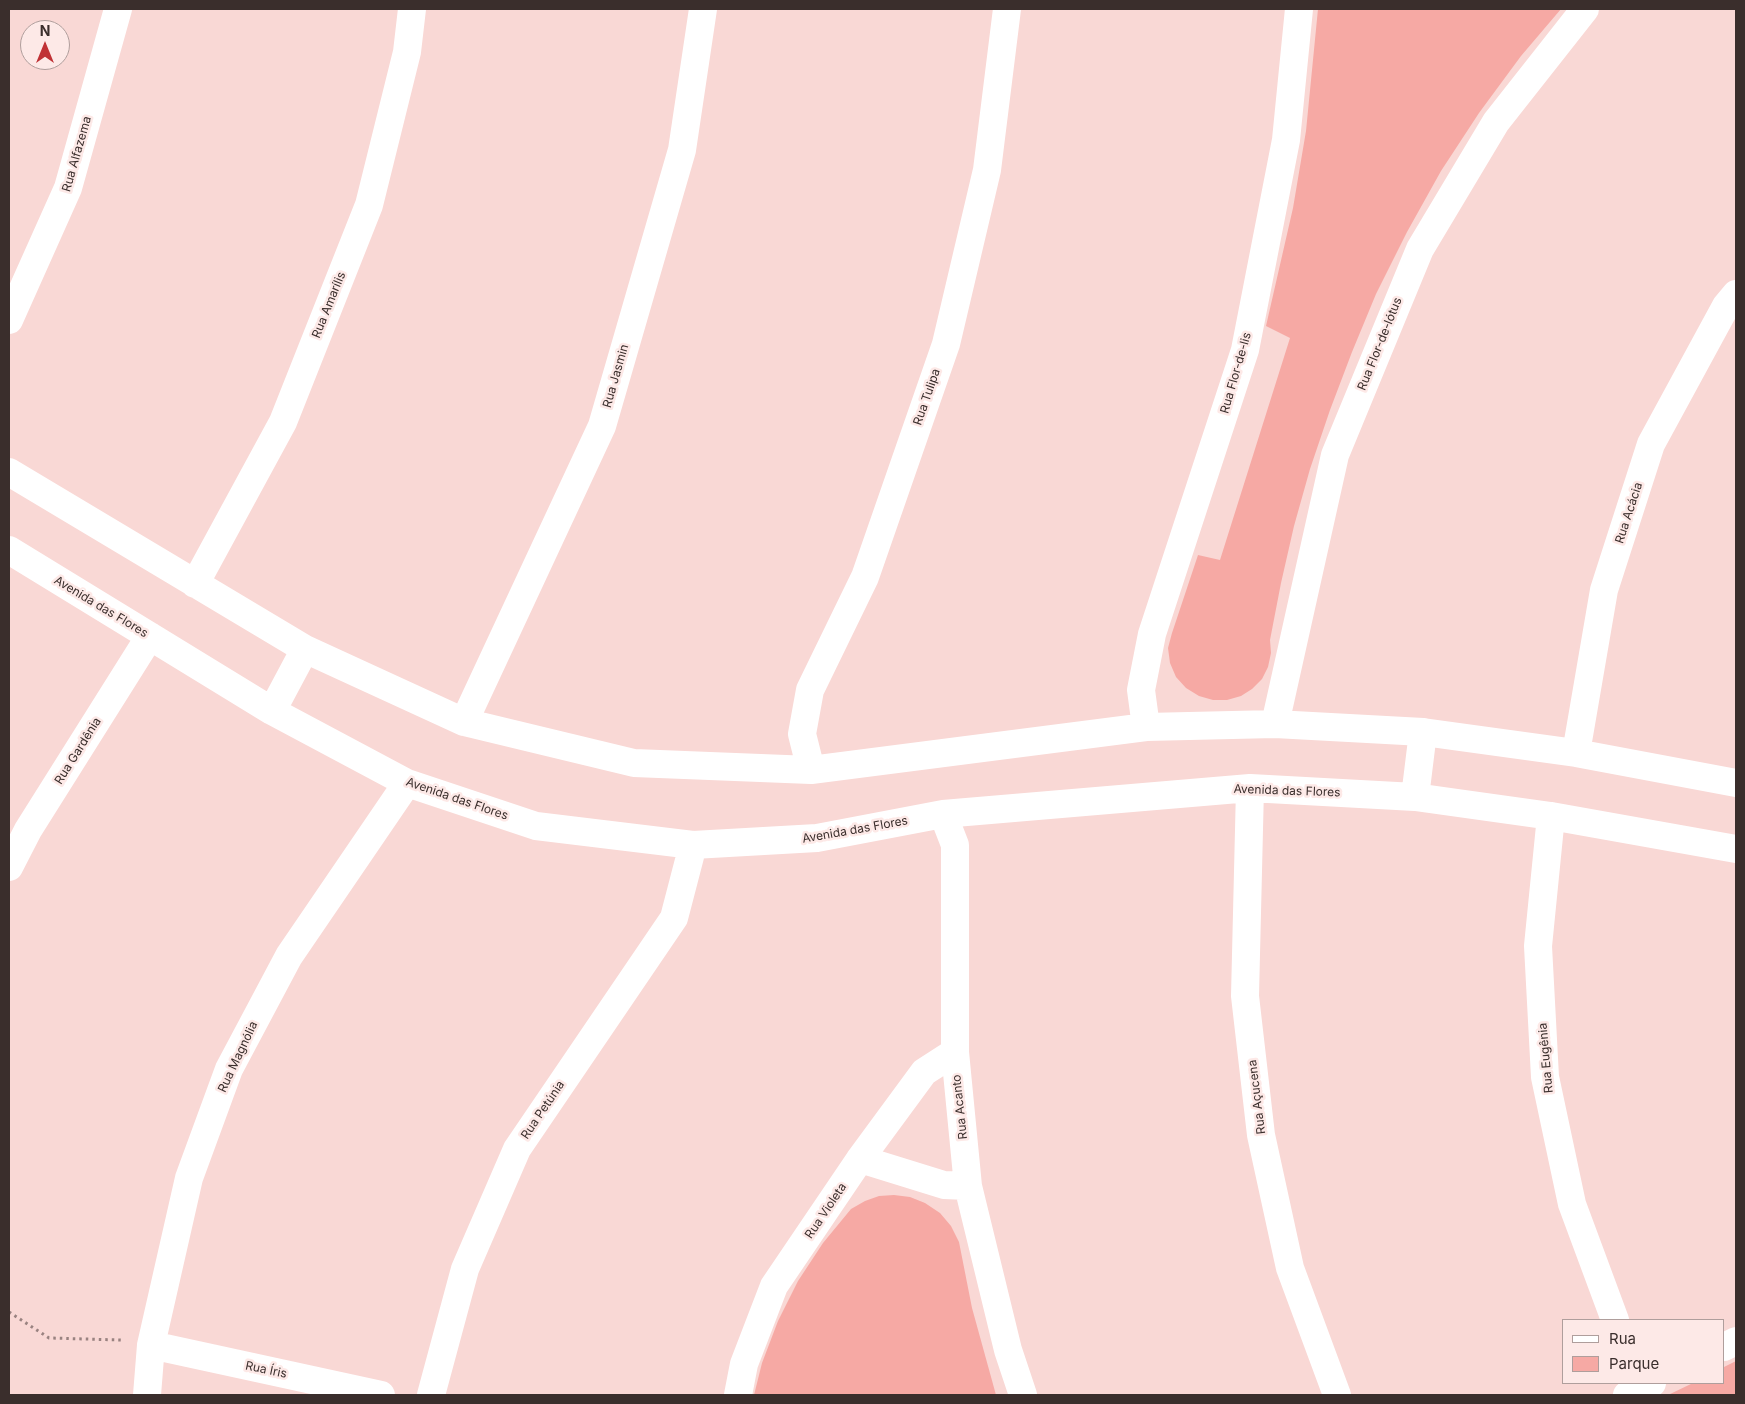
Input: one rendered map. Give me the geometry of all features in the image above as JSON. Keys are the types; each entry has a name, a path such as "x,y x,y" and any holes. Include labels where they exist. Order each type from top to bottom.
{"street":[{"name":"Rua Alfazema","path":"9,320 68,188 118,9"},
{"name":"Rua Amarílis","path":"195,584 283,422 369,205 407,52 412,9"},
{"name":"Rua Jasmin","path":"464,722 602,426 682,150 703,9"},
{"name":"Rua Tulipa","path":"811,770 802,734 810,690 865,577 946,344 987,170 1007,9"},
{"name":"Rua Flor-de-lis","path":"1146,728 1141,690 1152,634 1245,350 1286,140 1299,9"},
{"name":"Rua Flor-de-lótus","path":"1275,724 1335,454 1420,248 1496,122 1585,9"},
{"name":"Rua Acácia","path":"1576,753 1604,590 1651,444 1726,306 1736,294"},
{"path":"9,472 305,650 464,722 634,762 811,770 1146,728 1275,724 1423,732 1576,753 1736,783"},
{"name":"Avenida das Flores","path":"9,550 272,710 406,783 536,826 693,845 817,838 943,814 1250,788 1415,796 1551,816 1736,849"},
{"name":"Rua Gardênia","path":"9,867 28,830 150,636"},
{"path":"272,710 305,650"},
{"path":"1415,796 1423,732"},
{"name":"Rua Magnólia","path":"147,1395 151,1345 188,1178 230,1070 289,956 406,783"},
{"name":"Rua Açucena","path":"1250,788 1245,996 1260,1135 1290,1268 1337,1395"},
{"name":"Rua Acanto","path":"943,814 954,845 954,1052 968,1186 1008,1350 1023,1395"},
{"name":"Rua Eugênia","path":"1551,816 1538,946 1545,1077 1572,1204 1615,1319"},
{"name":"Rua Petúnia","path":"431,1395 465,1269 517,1149 674,918 693,845"},
{"name":"Rua Violeta","path":"738,1395 744,1364 774,1286 860,1159 924,1072 954,1052"},
{"path":"860,1159 944,1185 968,1186"},
{"name":"Rua Íris","path":"151,1345 381,1395"}],"path":[{"path":"9,1312 49,1338 130,1340 151,1345"}],"green space":[{"path":"1318,9 1561,9 1521,56 1479,113 1441,171 1407,232 1376,294 1352,352 1310,469 1281,583 1270,640 1271,653 1268,667 1262,679 1241,696 1227,700 1213,700 1199,696 1186,688 1176,677 1170,663 1168,648 1198,555 1220,560 1290,338 1266,326 1293,208 1306,131"},
{"path":"879,1196 910,1197 925,1203 940,1213 951,1226 959,1242 972,1308 996,1395 754,1395 762,1363 778,1321 798,1281 823,1243 851,1209"},
{"path":"1736,1361 1736,1395 1668,1395 1691,1384 1725,1384 1725,1366"}]}
